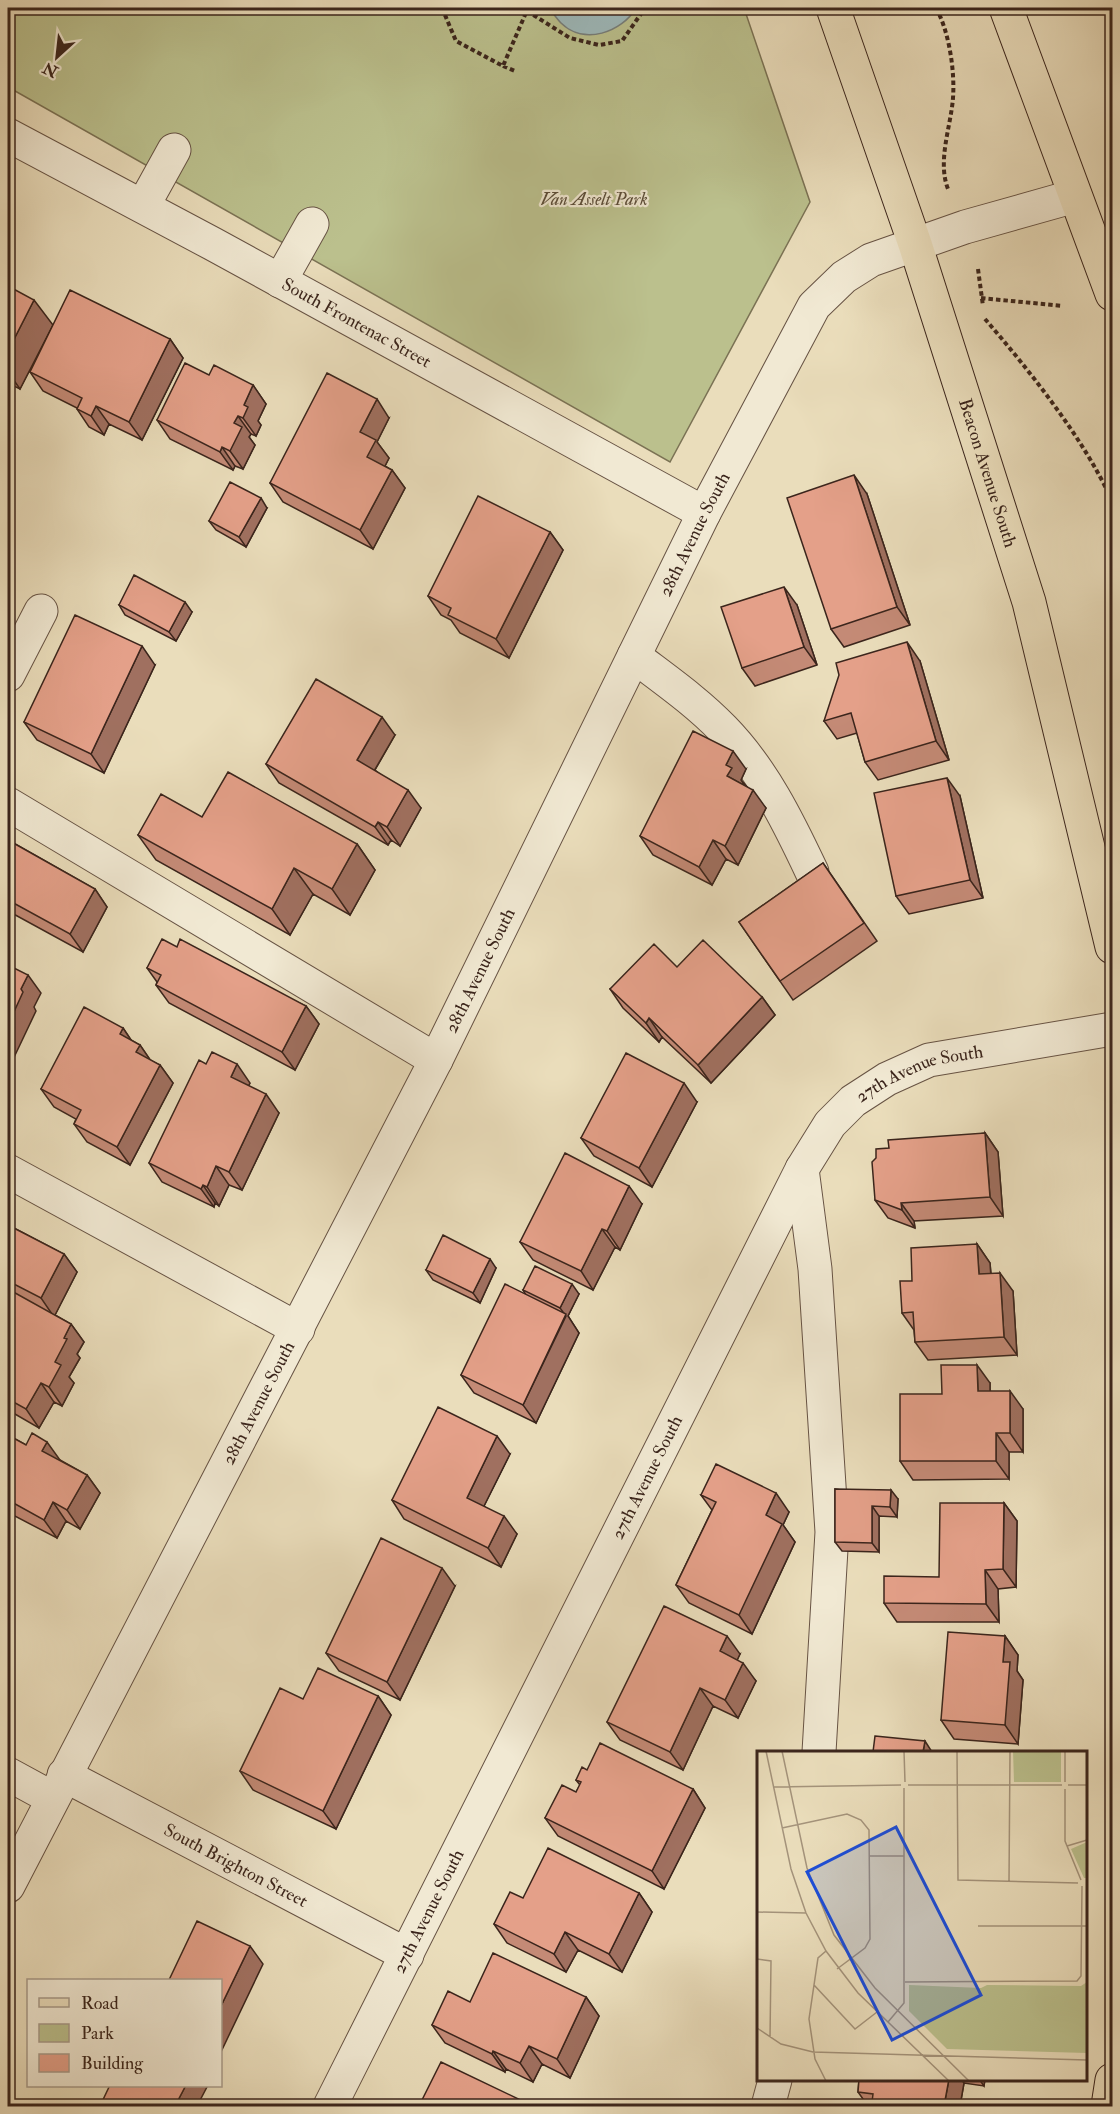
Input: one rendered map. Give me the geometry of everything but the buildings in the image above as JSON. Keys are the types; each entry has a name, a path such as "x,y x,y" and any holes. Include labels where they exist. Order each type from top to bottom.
{"main road":[{"name":"Beacon Avenue South","path":"833,8 915,244 1029,602 1113,947"},
{"path":"1006,8 1113,294"},
{"path":"1108,2106 1113,2080"}],"street":[{"name":"South Frontenac Street","path":"8,135 143,206 704,513"},
{"path":"143,206 174,150"},
{"name":"28th Avenue South","path":"8,1886 436,1060 704,513 814,306 844,277 871,261 915,244 1075,196"},
{"path":"280,281 312,224"},
{"path":"8,675 41,610"},
{"path":"634,656 724,729 763,779 782,808 812,872"},
{"path":"8,804 436,1060"},
{"name":"27th Avenue South","path":"330,2106 802,1169 830,1124 854,1101 886,1079 929,1060 1113,1029"},
{"path":"802,1169 815,1269 832,1532 819,1751"},
{"path":"8,1171 298,1329"},
{"name":"South Brighton Street","path":"8,1774 58,1786 407,1955"},
{"path":"768,2106 774,2081"}],"path":[{"path":"442,8 456,41 515,72"},
{"path":"503,66 527,9 570,38 599,45 622,40 645,8"},
{"path":"936,8 941,17 950,57 954,96 945,153 947,186 951,194"},
{"path":"978,268 985,319 1021,361 1060,417 1113,501"},
{"path":"981,298 1063,306"}],"green space":[{"name":"Van Asselt Park","path":"8,8 744,8 810,202 670,462 8,87"}],"water":[{"path":"549,8 636,8 622,24 591,35 570,30"}]}
